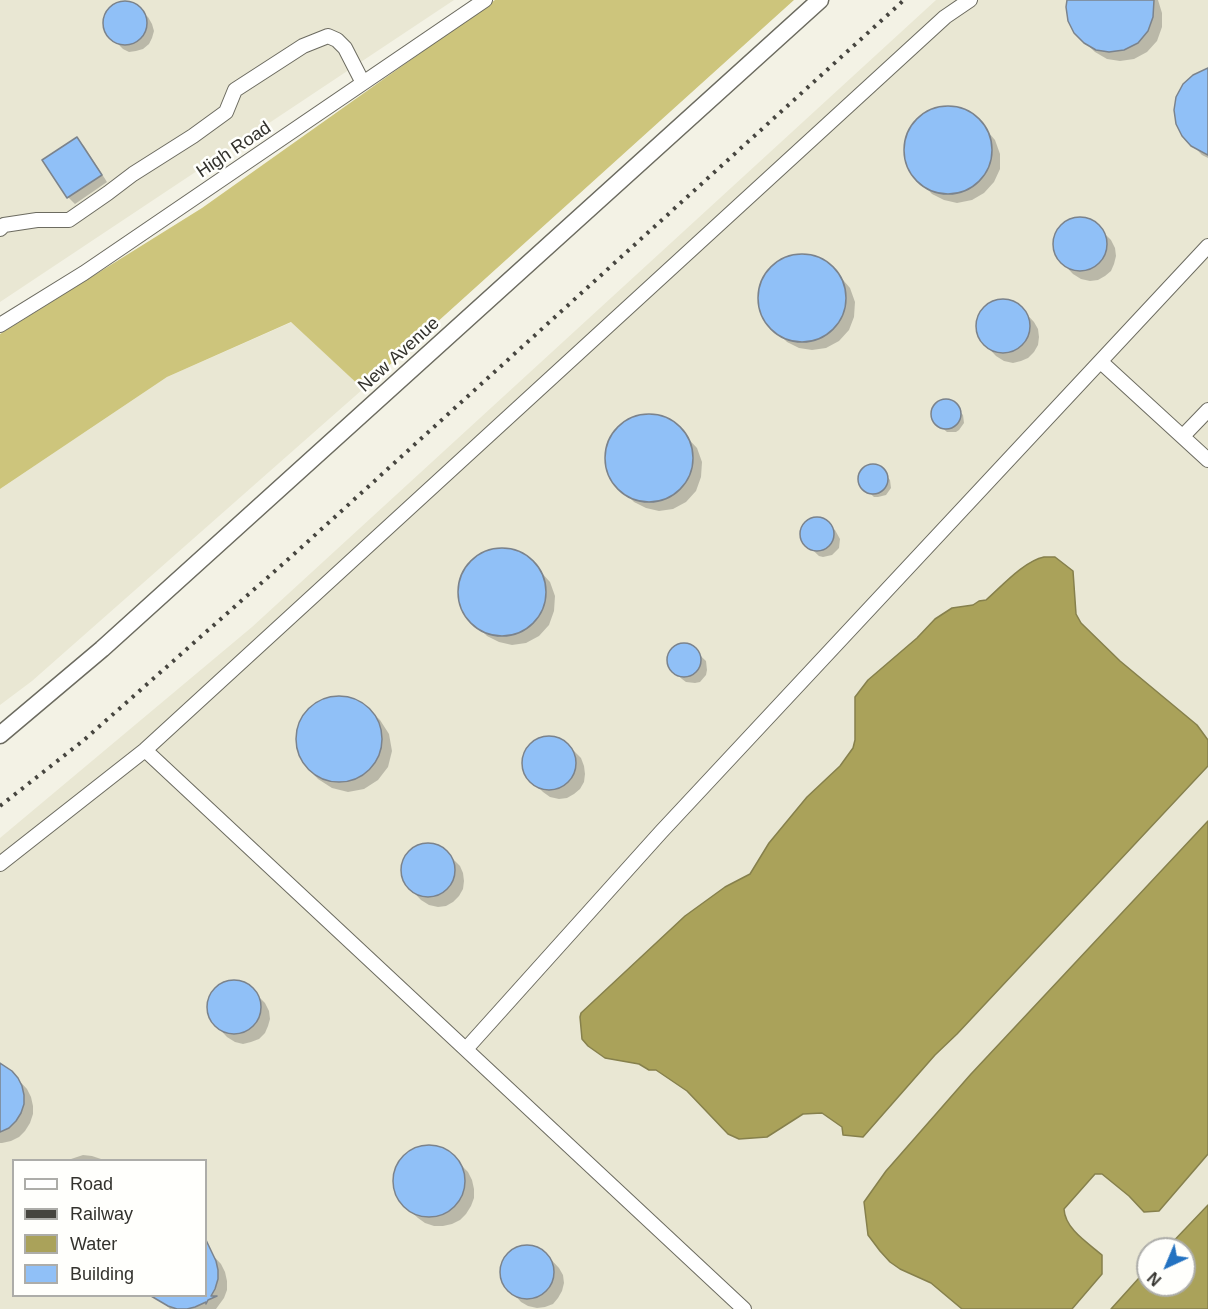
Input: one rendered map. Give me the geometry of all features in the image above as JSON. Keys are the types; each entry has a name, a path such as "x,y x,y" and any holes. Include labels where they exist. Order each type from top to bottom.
{"main road":[{"name":"New Avenue","path":"0,735 102,649 820,0"}],"street":[{"name":"High Road","path":"0,325 84,273 485,0"},
{"path":"0,864 146,750 927,33 970,0"},
{"path":"0,229 4,225 37,220 69,220 226,112 235,90 303,46 328,36 337,40 345,48 363,83"},
{"path":"466,1049 661,832 1208,246"},
{"path":"1101,362 1208,460"},
{"path":"1183,436 1208,410"},
{"path":"146,750 744,1309"}],"shaded area":[{"path":"0,0 454,0 0,302"},
{"path":"495,0 794,0 363,389 291,322 167,377 0,489 0,334 202,208"},
{"path":"936,0 1208,0 1208,1309 0,1309 0,838 252,627"},
{"path":"292,322 363,389 32,681 0,705 0,489 167,377"}],"water":[{"path":"1055,557 1073,571 1076,614 1081,623 1120,661 1197,725 1208,740 1208,766 935,1055 863,1137 843,1135 842,1127 822,1113 803,1114 767,1137 739,1139 728,1134 687,1091 656,1070 649,1070 639,1064 605,1058 588,1046 582,1039 581,1013 685,916 725,887 750,874 769,843 807,797 840,766 853,748 855,740 855,697 868,680 917,638 935,619 952,608 973,605 986,600 1021,569 1036,559"},
{"path":"1208,821 1208,1154 1159,1211 1144,1212 1129,1196 1102,1174 1095,1174 1064,1209 1068,1223 1102,1255 1102,1274 1072,1309 962,1309 931,1283 890,1262 868,1235 864,1202 886,1171 971,1074"},
{"path":"1208,1205 1208,1309 1111,1309 1136,1281 1136,1297 1196,1297 1196,1237 1177,1237"}],"building":[{"path":"1067,0 1154,0 1153,17 1148,31 1138,43 1124,50 1109,52 1096,50 1074,33 1068,21"},
{"path":"125,1 134,2 141,7 146,14 146,32 141,39 134,44 125,45 116,44 109,39 104,32 103,23 104,14 109,7 116,2"},
{"path":"1208,68 1208,155 1191,146 1182,136 1176,124 1174,110 1176,97 1183,84 1193,75"},
{"path":"948,106 965,110 979,119 988,133 992,150 988,167 979,181 965,190 948,194 931,190 917,181 908,167 904,150 908,133 917,119 931,110"},
{"path":"77,137 102,175 67,198 42,160"},
{"path":"1075,217 1085,217 1095,221 1103,229 1107,244 1103,259 1095,267 1085,271 1075,271 1065,267 1057,259 1053,249 1053,239 1057,229 1065,221"},
{"path":"802,254 819,258 833,267 842,281 846,298 842,315 833,329 819,338 802,342 785,338 771,329 762,315 758,298 762,281 771,267 785,258"},
{"path":"998,299 1008,299 1018,303 1026,311 1030,326 1026,341 1018,349 1008,353 998,353 988,349 980,341 976,331 976,321 980,311 988,303"},
{"path":"946,399 956,404 961,414 956,424 946,429 936,424 931,414 936,404"},
{"path":"649,414 666,418 680,427 689,441 693,458 689,475 680,489 666,498 649,502 632,498 618,489 609,475 605,458 609,441 618,427 632,418"},
{"path":"873,464 883,469 888,479 883,489 873,494 863,489 858,479 863,469"},
{"path":"817,517 829,522 834,534 829,546 817,551 805,546 800,534 805,522"},
{"path":"502,548 519,552 533,561 542,575 546,592 542,609 533,623 519,632 502,636 485,632 471,623 462,609 458,592 462,575 471,561 485,552"},
{"path":"684,643 696,648 701,660 696,672 684,677 672,672 667,660 672,648"},
{"path":"331,696 347,696 370,708 379,722 382,739 379,756 370,770 347,782 331,782 315,775 303,763 296,747 296,731 303,715 315,703"},
{"path":"544,736 554,736 564,740 572,748 576,763 572,778 564,786 554,790 544,790 534,786 526,778 522,768 522,758 526,748 534,740"},
{"path":"423,843 433,843 443,847 451,855 455,870 451,885 443,893 433,897 423,897 413,893 405,885 401,875 401,865 405,855 413,847"},
{"path":"229,980 239,980 249,984 257,992 261,1007 257,1022 249,1030 239,1034 229,1034 219,1030 211,1022 207,1012 207,1002 211,992 219,984"},
{"path":"0,1063 18,1078 22,1086 24,1104 16,1121 9,1128 0,1132"},
{"path":"429,1145 449,1151 459,1161 465,1181 459,1201 449,1211 429,1217 409,1211 399,1201 393,1181 399,1161 409,1151"},
{"path":"207,1242 218,1270 218,1279 211,1296 217,1296 208,1300 206,1304 206,1302 187,1309 168,1306 153,1297 207,1297"},
{"path":"522,1245 532,1245 542,1249 550,1257 554,1272 550,1287 542,1295 532,1299 522,1299 512,1295 504,1287 500,1277 500,1267 504,1257 512,1249"}],"railway":[{"path":"0,806 84,740 293,555 904,0"}]}
